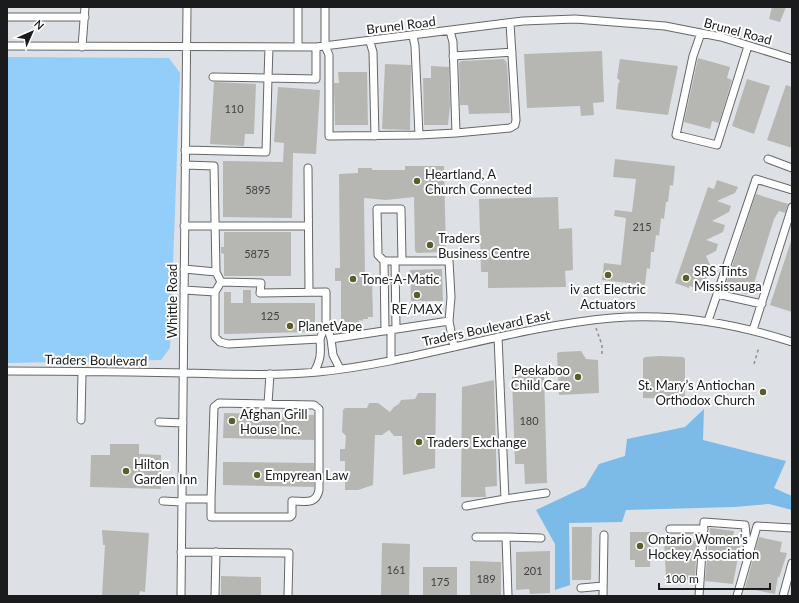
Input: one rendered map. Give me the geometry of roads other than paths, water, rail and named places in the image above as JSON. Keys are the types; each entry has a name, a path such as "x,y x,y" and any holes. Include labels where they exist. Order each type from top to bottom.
{"street":[{"path":"82,47 85,7"},
{"name":"Whittle Road","path":"181,596 187,7"},
{"path":"298,7 298,47"},
{"path":"325,7 325,46 329,55 329,136 419,135 510,128 515,126 510,23"},
{"path":"7,17 85,17"},
{"name":"Brunel Road","path":"7,46 316,47 370,42 510,23 575,19 665,26 701,33 792,59"},
{"path":"450,31 453,56 456,133"},
{"path":"701,33 693,56 676,136 717,145 748,46"},
{"path":"413,36 415,46 419,135"},
{"path":"370,42 373,52 375,136"},
{"path":"185,150 266,152 269,47"},
{"path":"213,77 316,78 316,47"},
{"path":"453,56 512,52"},
{"path":"768,160 792,168"},
{"path":"185,165 214,166 216,272 221,282"},
{"path":"308,168 309,292"},
{"path":"708,321 756,179 792,190"},
{"path":"754,330 792,207"},
{"path":"391,330 399,261 401,209 377,210 378,255 384,261 391,330 391,360"},
{"path":"184,226 308,226"},
{"path":"384,261 449,261 451,297 449,321 454,347"},
{"path":"184,269 216,272"},
{"path":"221,282 261,283 260,292 326,292 326,323 331,339 333,355 340,369"},
{"path":"221,282 215,292 215,337 220,342 228,344 320,339"},
{"path":"184,290 215,292"},
{"path":"717,294 762,304"},
{"name":"Traders Boulevard East","path":"184,373 270,374 340,369 391,360 498,337 595,320 642,317 708,321 754,330 792,342"},
{"path":"331,339 449,321"},
{"path":"314,372 320,362 320,339 326,323"},
{"path":"498,337 505,499"},
{"name":"Traders Boulevard","path":"7,371 184,373"},
{"path":"81,420 82,372"},
{"path":"268,404 270,374"},
{"path":"219,403 314,405 319,409 318,498 312,502 292,501 292,515 290,517 211,517 211,499 214,407 219,403"},
{"path":"159,422 183,423"},
{"path":"466,506 546,493"},
{"path":"163,501 211,499"},
{"path":"699,596 704,522 744,525 748,553"},
{"path":"737,596 748,553 757,526 792,528"},
{"path":"670,529 704,529"},
{"path":"603,596 604,535"},
{"path":"476,537 541,538"},
{"path":"506,538 508,596"},
{"path":"181,552 289,553 288,596"},
{"path":"215,596 216,552"},
{"path":"783,596 792,563"},
{"path":"581,588 603,586"}],"place":[{"name":"Heartland, A Church Connected","path":"417,181"},
{"name":"Traders Business Centre","path":"430,245"},
{"name":"iv act Electric Actuators","path":"608,275"},
{"name":"SRS Tints Mississauga","path":"686,278"},
{"name":"Tone-A-Matic","path":"353,279"},
{"name":"RE/MAX","path":"417,295"},
{"name":"PlanetVape","path":"290,326"},
{"name":"Peekaboo Child Care","path":"578,377"},
{"name":"St. Mary’s Antiochan Orthodox Church","path":"763,392"},
{"name":"Afghan Grill House Inc.","path":"232,421"},
{"name":"Traders Exchange","path":"419,442"},
{"name":"Hilton Garden Inn","path":"126,471"},
{"name":"Empyrean Law","path":"257,475"},
{"name":"Ontario Women's Hockey Association","path":"640,546"}]}
